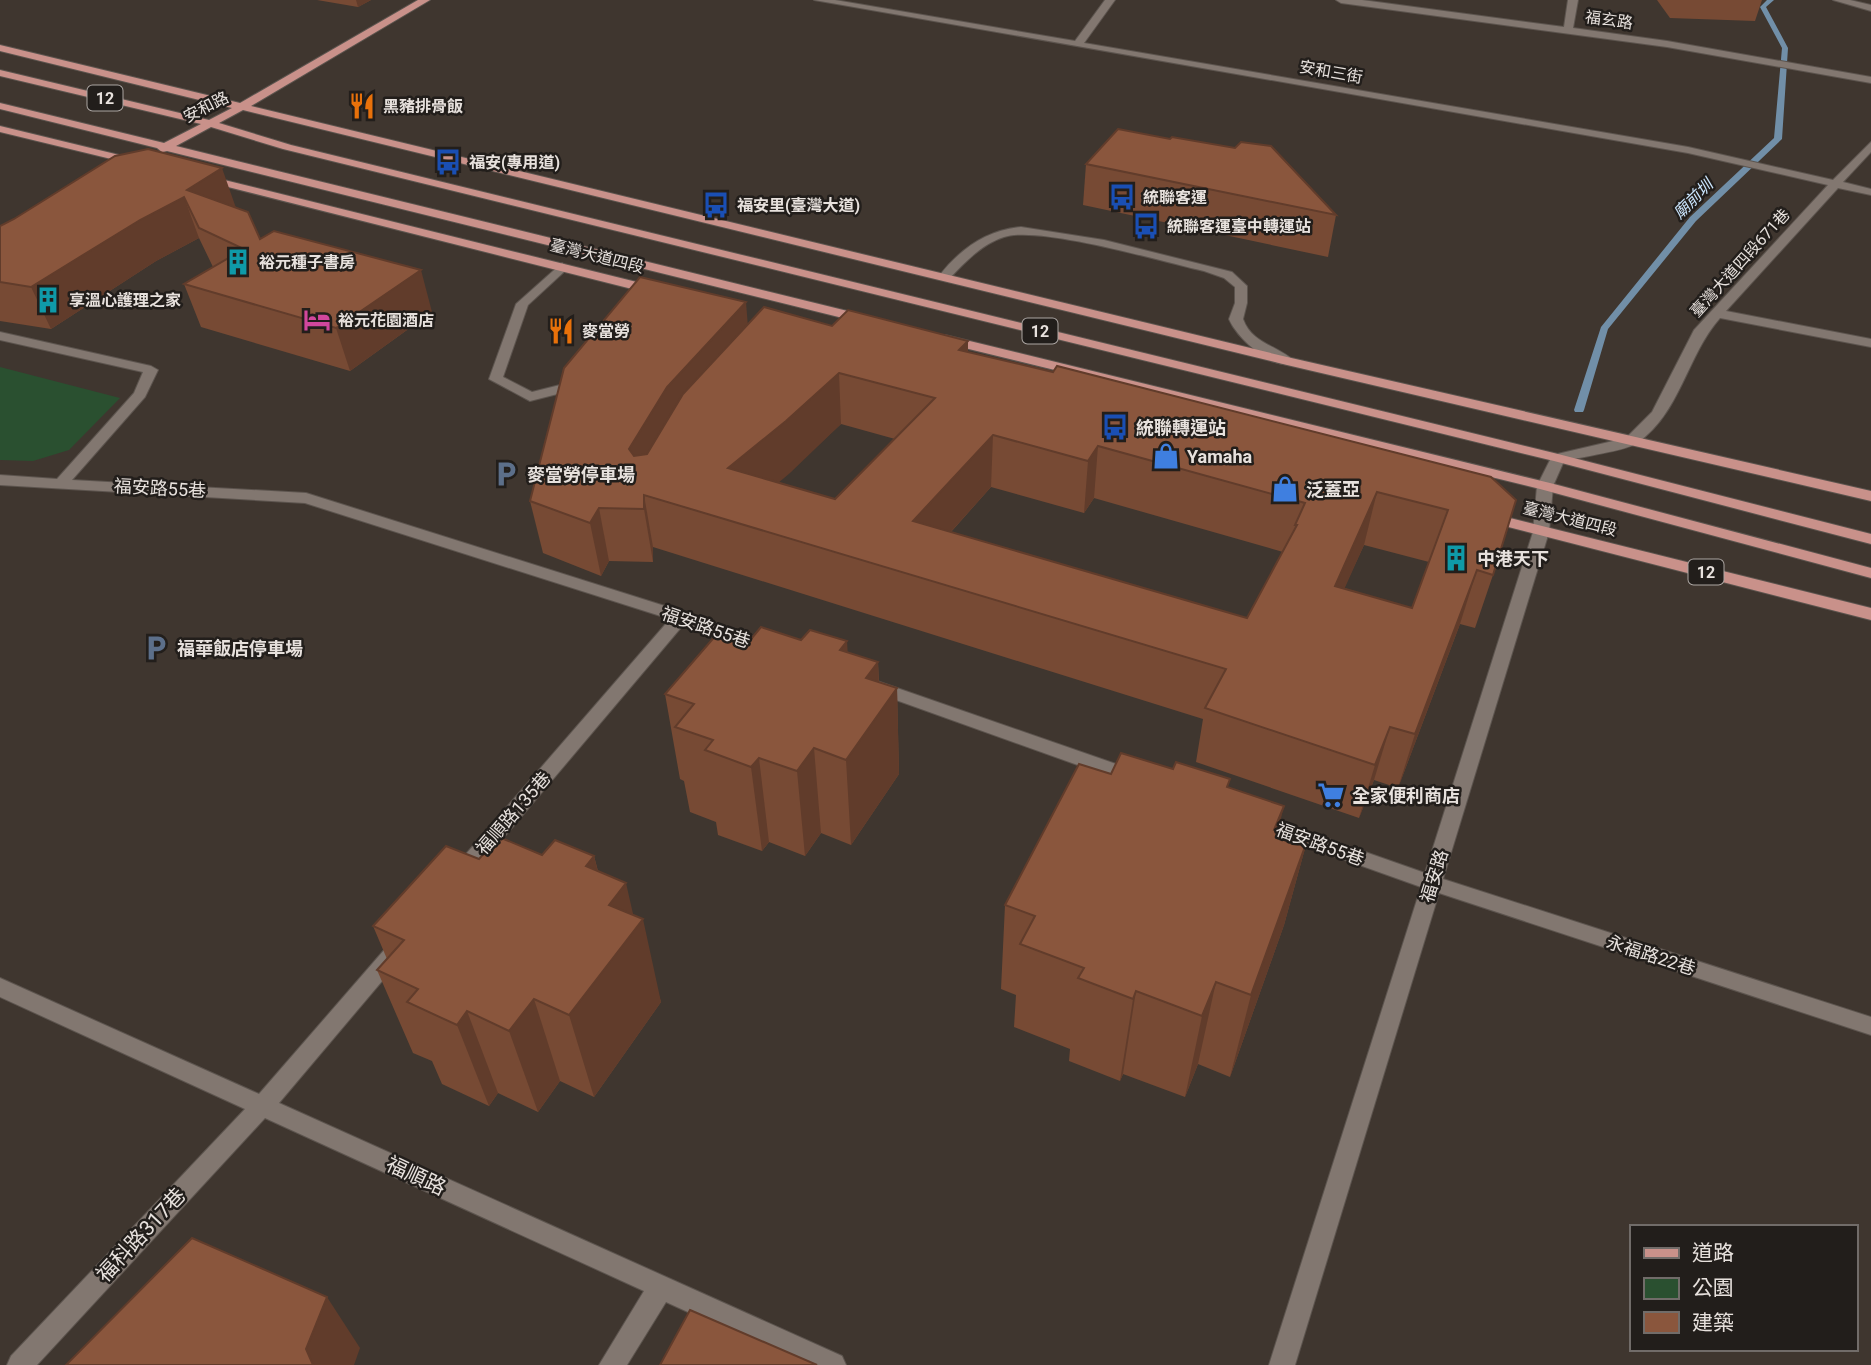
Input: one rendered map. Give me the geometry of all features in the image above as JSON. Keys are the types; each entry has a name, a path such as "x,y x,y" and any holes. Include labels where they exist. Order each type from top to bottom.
{"main road":[{"name":"安和路","path":"0,129 137,165 425,0"},
{"path":"0,48 243,106"},
{"name":"臺灣大道四段","path":"0,73 209,123 287,147 1558,458 1871,539"},
{"name":"臺灣大道四段","path":"0,106 882,323"},
{"name":"12","path":"243,106 385,143 945,276 1287,361 1871,496"},
{"name":"臺灣大道四段","path":"193,175 666,294"},
{"name":"臺灣大道四段","path":"936,337 1545,486 1871,573"},
{"name":"臺灣大道四段","path":"1474,514 1871,614"}],"street":[{"name":"安和三街","path":"819,0 1688,150 1837,182"},
{"path":"1078,44 1110,0"},
{"name":"福玄路","path":"1341,0 1568,30 1772,61 1871,80"},
{"path":"1568,30 1573,0"},
{"path":"1838,0 1871,8"},
{"name":"臺灣大道四段671巷","path":"1631,441 1658,414 1699,333 1720,314 1871,145"},
{"path":"1837,182 1871,192"},
{"path":"945,276 979,244 1007,231 1045,233 1217,270 1236,279 1241,286 1241,303 1236,319 1238,326 1261,348 1287,361"},
{"path":"562,267 522,304 496,379 530,397 567,388 592,375"},
{"path":"633,304 641,287"},
{"path":"1720,314 1871,343"},
{"path":"0,336 151,370 140,394 62,482"},
{"path":"1558,458 1631,441"},
{"name":"福安路","path":"1282,1365 1541,532 1545,486 1558,458"},
{"name":"福安路55巷","path":"0,480 306,498 681,617 785,654"},
{"name":"福順路135巷","path":"444,893 681,617"},
{"path":"863,682 1149,783"},
{"name":"福安路55巷","path":"1240,816 1431,883"},
{"name":"永福路22巷","path":"1431,883 1871,1026"},
{"path":"263,1105 408,936"},
{"name":"福順路","path":"0,987 832,1365"},
{"name":"福科路317巷","path":"20,1365 263,1105"},
{"path":"611,1365 660,1287"}],"green space":[{"path":"0,367 120,398 69,450 33,461 0,460"}],"building":[{"path":"1118,129 1235,148 1241,142 1271,146 1336,215 1086,164"},
{"path":"148,149 222,168 187,190 248,212 260,239 274,231 421,270 336,328 184,284 244,249 199,228 184,197 140,220 31,287 0,282 0,226 115,156"},
{"path":"640,277 746,302 667,387 629,449 634,456 647,454 683,394 764,307 832,326 848,310 968,341 959,350 1053,372 1057,366 1491,477 1516,500 1493,575 1477,570 1415,734 1390,727 1375,765 1205,708 1226,669 644,495 644,509 599,508 590,523 530,501 564,368","holes":["839,373 935,398 835,499 728,468","993,435 1088,461 1098,446 1305,503 1297,525 1247,618 913,521","1377,492 1448,510 1412,608 1335,586"]},
{"path":"761,627 801,640 810,630 847,641 840,650 878,662 866,678 897,688 846,760 814,748 797,771 759,758 751,767 705,750 713,740 675,727 694,704 665,694 717,634 747,644"},
{"path":"1121,753 1173,769 1176,762 1230,779 1227,787 1284,806 1274,830 1307,841 1251,995 1216,982 1202,1016 1136,991 1133,999 1078,978 1084,968 1020,944 1035,916 1005,905 1079,764 1111,774"},
{"path":"499,837 542,855 555,840 594,856 586,866 626,883 609,905 643,919 569,1015 534,999 509,1031 467,1011 457,1025 407,1002 418,989 377,970 404,940 373,926 446,846 479,859"},
{"path":"192,1238 327,1297 306,1349 313,1365 66,1365"},
{"path":"690,1310 817,1365 660,1365"}],"waterway":[{"name":"廟前圳","path":"1579,410 1604,329 1693,219 1778,139 1785,48 1763,7 1771,0"}],"place":[{"name":"黑豬排骨飯","path":"362,106"},
{"name":"福安(專用道)","path":"448,162"},
{"name":"統聯客運","path":"1122,197"},
{"name":"福安里(臺灣大道)","path":"716,205"},
{"name":"統聯客運臺中轉運站","path":"1146,226"},
{"name":"裕元種子書房","path":"238,262"},
{"name":"享溫心護理之家","path":"48,300"},
{"name":"裕元花園酒店","path":"317,320"},
{"name":"麥當勞","path":"561,331"},
{"name":"統聯轉運站","path":"1115,427"},
{"name":"Yamaha","path":"1166,456"},
{"name":"麥當勞停車場","path":"506,474"},
{"name":"泛蓋亞","path":"1285,489"},
{"name":"中港天下","path":"1456,558"},
{"name":"福華飯店停車場","path":"156,648"},
{"name":"全家便利商店","path":"1331,795"}]}
